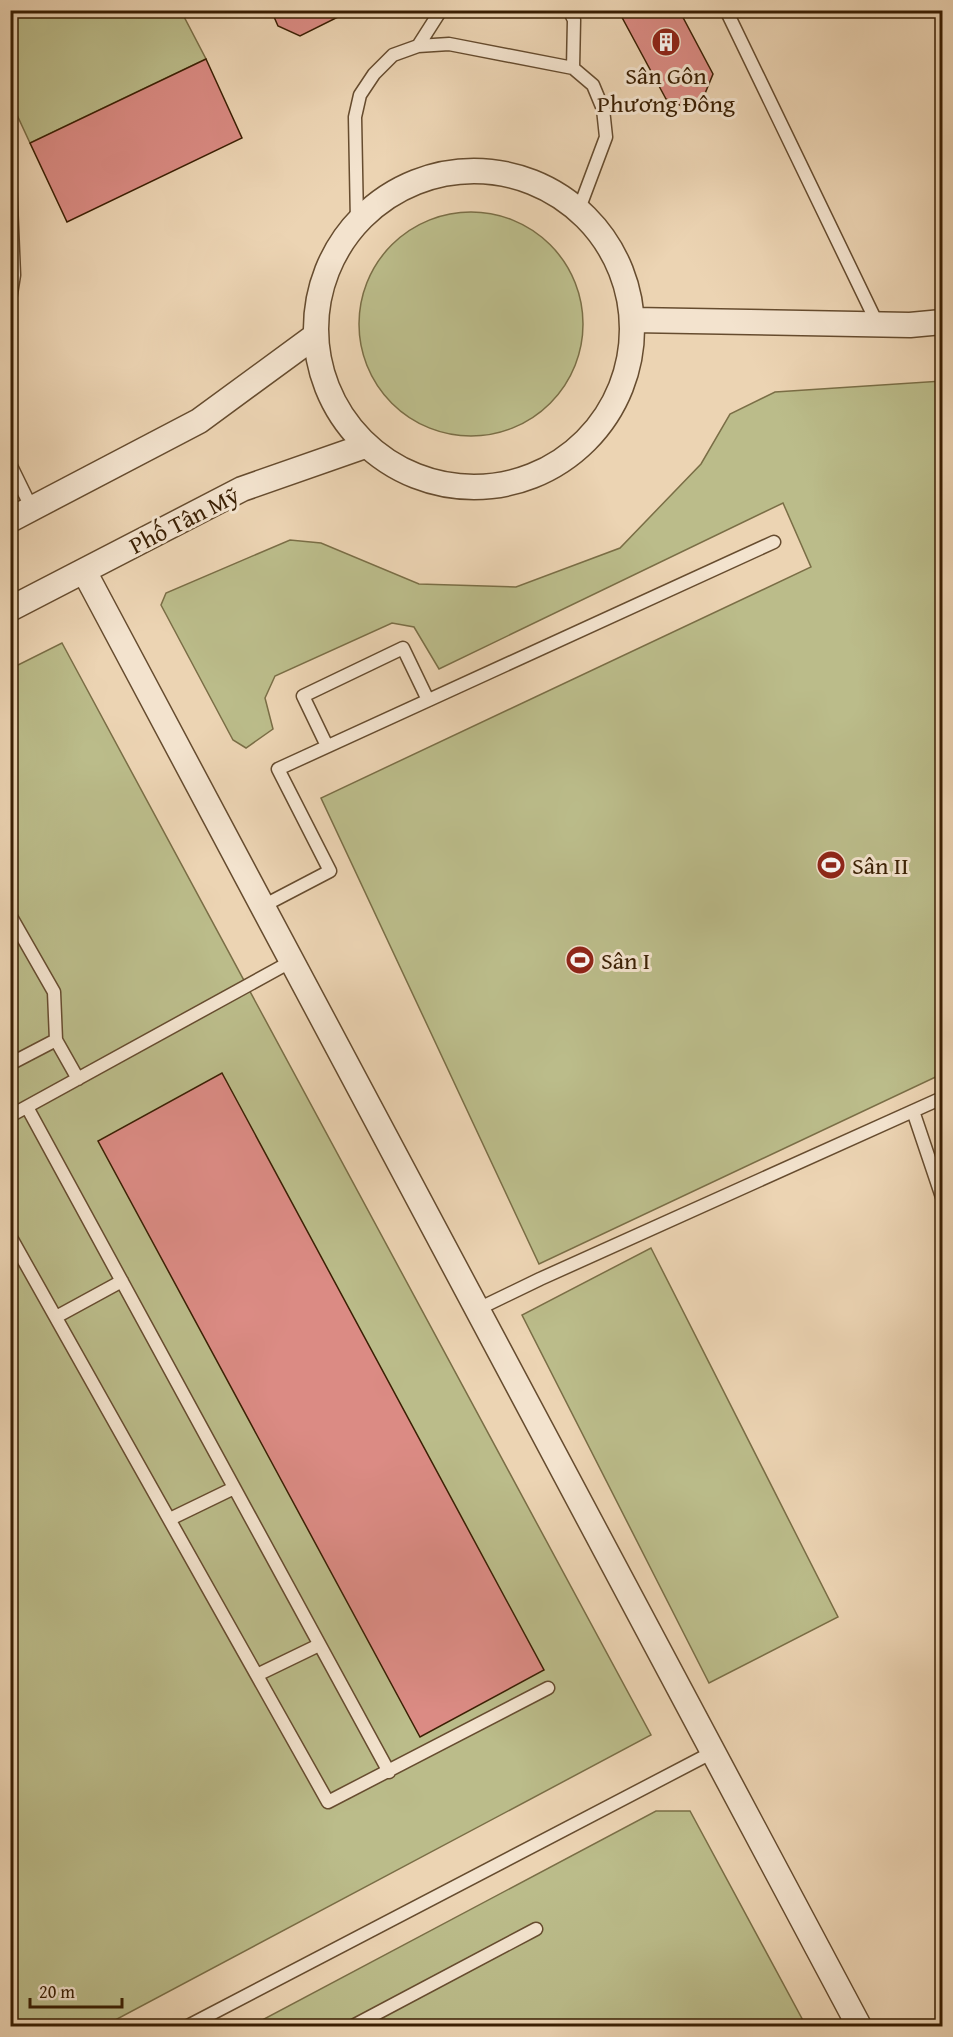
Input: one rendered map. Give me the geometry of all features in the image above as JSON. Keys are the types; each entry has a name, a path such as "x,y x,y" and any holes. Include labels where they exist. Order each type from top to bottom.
{"street":[{"path":"490,171 538,183 579,209 607,241 625,279 633,320 627,373 603,422 564,460 516,482 462,488 410,475 365,446 339,414 322,377 315,336 318,295 333,256 357,222 395,191 441,173 490,171"},
{"path":"633,320 878,325 942,322"},
{"path":"10,520 199,421 315,336"},
{"name":"Phố Tân Mỹ","path":"10,609 242,489 365,446"},
{"path":"84,571 859,2026"}],"lane":[{"path":"418,46 441,10"},
{"path":"569,10 574,20 573,68"},
{"path":"726,10 878,325"},
{"path":"357,222 355,117 360,95 374,74 393,55 418,46 449,44 573,68 593,85 603,109 606,137 579,209"},
{"path":"10,180 14,275 10,300"},
{"path":"10,464 32,509"},
{"path":"263,906 330,871 278,769 774,542"},
{"path":"327,746 303,696 403,648 428,700"},
{"path":"10,915 54,992 56,1040 78,1079"},
{"path":"10,1116 292,961"},
{"path":"10,1064 56,1040"},
{"path":"478,1310 540,1279 942,1098"},
{"path":"27,1107 389,1772"},
{"path":"913,1111 942,1197"},
{"path":"10,1236 328,1802 548,1688"},
{"path":"56,1317 122,1281"},
{"path":"170,1519 234,1488"},
{"path":"257,1675 319,1644"},
{"path":"188,2026 713,1752"},
{"path":"353,2026 536,1929"}],"green space":[{"path":"10,11 181,11 206,59 30,143 11,102"},
{"path":"460,212 482,212 514,220 524,225 542,237 558,253 575,281 581,302 583,324 581,346 575,367 558,395 542,411 514,428 482,436 460,436 428,428 418,423 400,411 384,395 367,367 359,335 359,313 367,281 372,271 384,253 400,237 428,220"},
{"path":"942,381 942,1074 539,1264 321,798 811,567 783,503 439,669 414,627 392,623 275,676 265,698 273,729 246,748 233,740 161,605 166,593 290,540 321,543 419,584 516,587 620,548 701,464 730,414 775,392"},
{"path":"62,643 651,1735 104,2026 11,2026 10,669"},
{"path":"651,1248 838,1617 709,1683 522,1315"},
{"path":"656,1811 690,1811 806,2026 251,2026"}],"building":[{"path":"271,10 352,10 300,36 278,26"},
{"name":"Sân Gôn Phương Đông","path":"618,10 679,10 713,74 704,96 684,107 666,99"},
{"path":"206,59 242,138 67,222 30,143"},
{"path":"222,1073 544,1670 420,1737 98,1141"}],"place":[{"name":"Sân Gôn Phương Đông","path":"666,42"},
{"name":"Sân II","path":"831,865"},
{"name":"Sân I","path":"580,960"}]}
